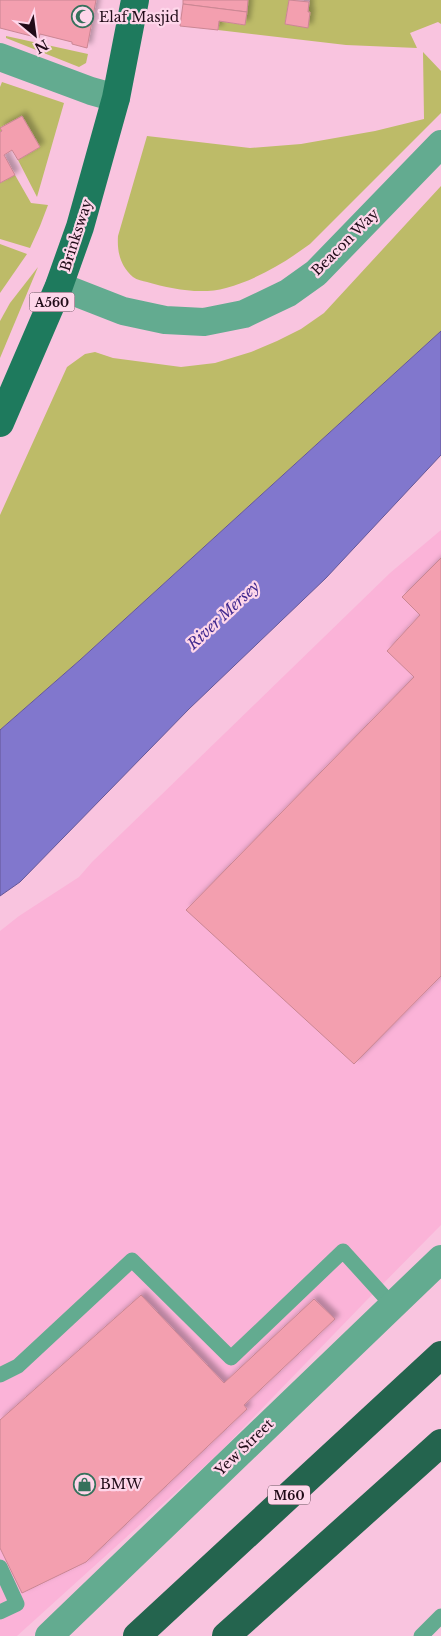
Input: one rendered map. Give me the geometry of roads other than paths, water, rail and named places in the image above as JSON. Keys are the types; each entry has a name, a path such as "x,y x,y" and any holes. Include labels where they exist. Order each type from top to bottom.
{"highway":[{"name":"M60","path":"137,1636 441,1355"},
{"path":"226,1636 441,1443"}],"main road":[{"name":"A560","path":"116,98 135,0"},
{"name":"Brinksway","path":"0,423 58,286 80,227 116,98"}],"street":[{"path":"0,57 116,98"},
{"name":"Beacon Way","path":"58,286 123,311 165,320 204,322 244,314 288,293 316,273 441,144"},
{"name":"Yew Street","path":"49,1636 441,1259"}],"lane":[{"path":"0,1375 18,1366 132,1260 231,1358 343,1252 392,1305"},
{"path":"0,1567 17,1604 0,1612"},
{"path":"421,1636 441,1616"}],"water":[{"name":"River Mersey","path":"441,331 441,455 326,578 189,709 20,882 0,896 0,730 80,660"}],"place":[{"name":"Elaf Masjid","path":"83,17"},
{"name":"BMW","path":"84,1484"}]}
